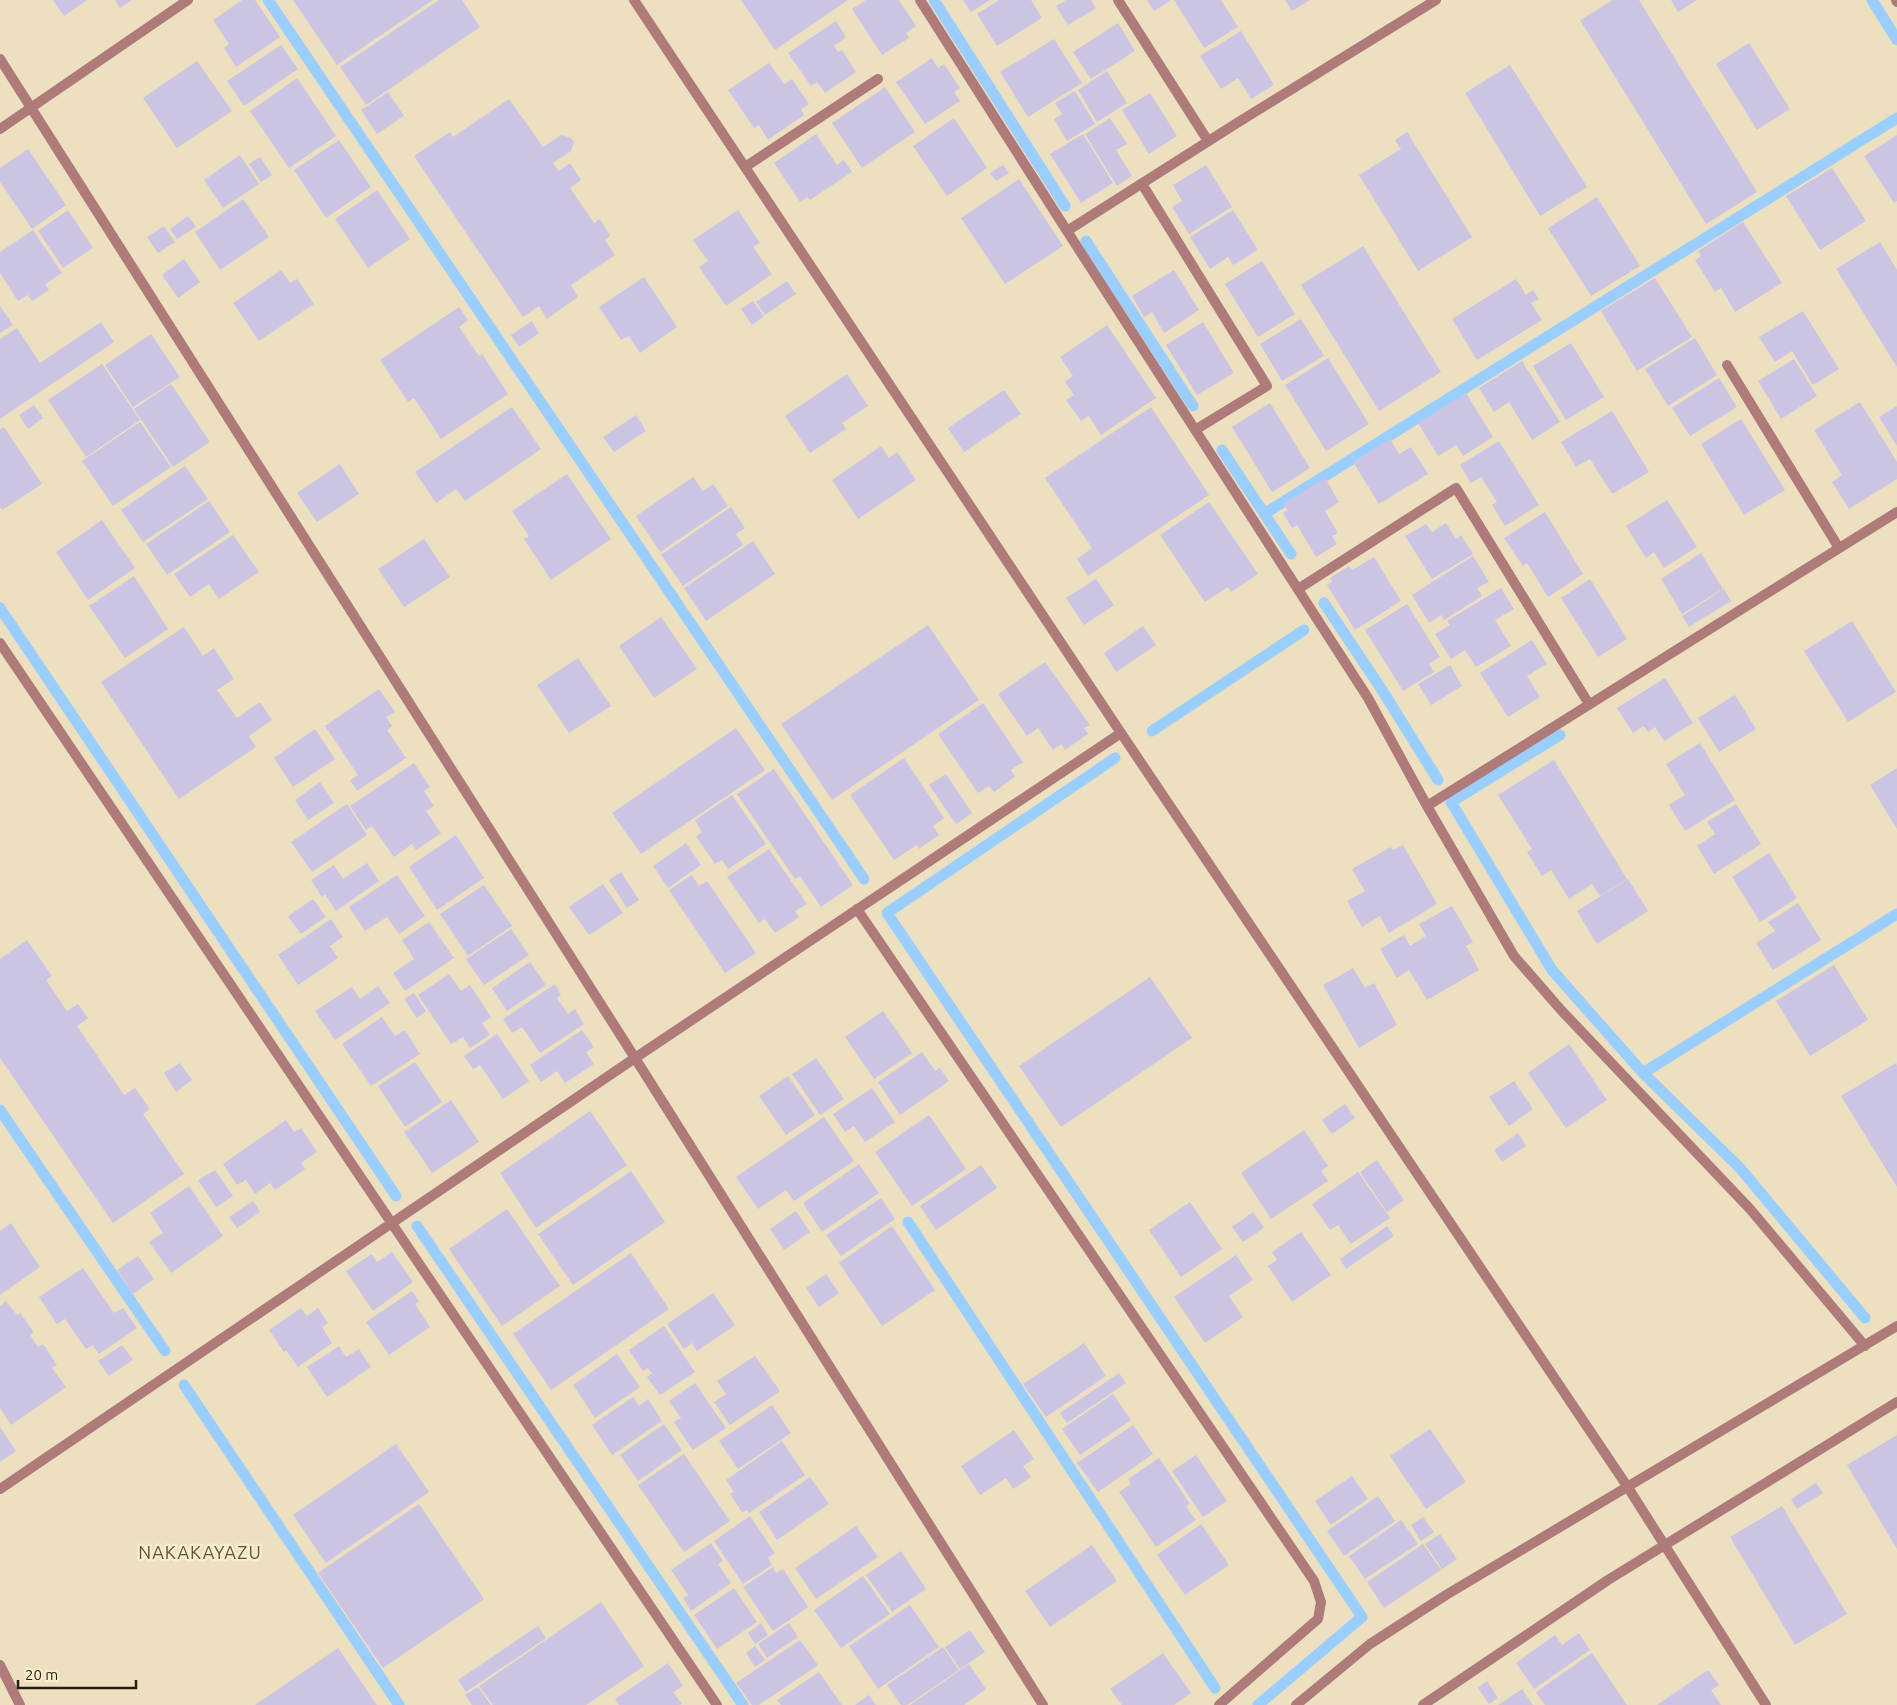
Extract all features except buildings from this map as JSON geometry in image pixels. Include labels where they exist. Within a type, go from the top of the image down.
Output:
[{"type":"street","points":[[0,128],[188,0]]},
{"type":"street","points":[[634,0],[1120,733],[1627,1486],[1766,1705]]},
{"type":"street","points":[[920,0],[1368,698],[1427,806],[1514,956],[1561,1010],[1750,1209],[1865,1346]]},
{"type":"street","points":[[1118,0],[1208,142]]},
{"type":"street","points":[[1067,231],[1436,0]]},
{"type":"street","points":[[0,58],[1043,1705]]},
{"type":"street","points":[[745,167],[878,79]]},
{"type":"street","points":[[1142,184],[1267,386],[1195,430]]},
{"type":"street","points":[[1727,365],[1840,548]]},
{"type":"street","points":[[1298,589],[1456,488],[1589,704]]},
{"type":"street","points":[[1427,806],[1897,512]]},
{"type":"street","points":[[0,643],[717,1705]]},
{"type":"street","points":[[0,1489],[635,1058],[1120,733]]},
{"type":"street","points":[[857,909],[1314,1582],[1321,1602],[1318,1618],[1219,1705]]},
{"type":"street","points":[[1296,1705],[1377,1639],[1446,1595],[1897,1326]]},
{"type":"street","points":[[1423,1705],[1608,1580],[1897,1402]]},
{"type":"street","points":[[0,1665],[20,1705]]},
{"type":"waterway","points":[[268,0],[864,879]]},
{"type":"waterway","points":[[934,0],[1065,206]]},
{"type":"waterway","points":[[1872,0],[1897,40]]},
{"type":"waterway","points":[[1264,514],[1897,118]]},
{"type":"waterway","points":[[1086,241],[1193,406]]},
{"type":"waterway","points":[[1222,450],[1291,554]]},
{"type":"waterway","points":[[1324,603],[1382,690],[1438,780]]},
{"type":"waterway","points":[[0,608],[396,1196]]},
{"type":"waterway","points":[[1152,731],[1304,630]]},
{"type":"waterway","points":[[1560,735],[1451,802],[1552,970],[1643,1073],[1740,1168],[1865,1318]]},
{"type":"waterway","points":[[1115,758],[887,913],[1362,1617],[1258,1705]]},
{"type":"waterway","points":[[1643,1073],[1897,914]]},
{"type":"waterway","points":[[0,1110],[165,1351]]},
{"type":"waterway","points":[[908,1222],[1215,1688]]},
{"type":"waterway","points":[[417,1226],[743,1705]]},
{"type":"waterway","points":[[184,1385],[399,1705]]},
{"type":"district","name":"NAKAKAYAZU","points":[[200,1552]]}]
